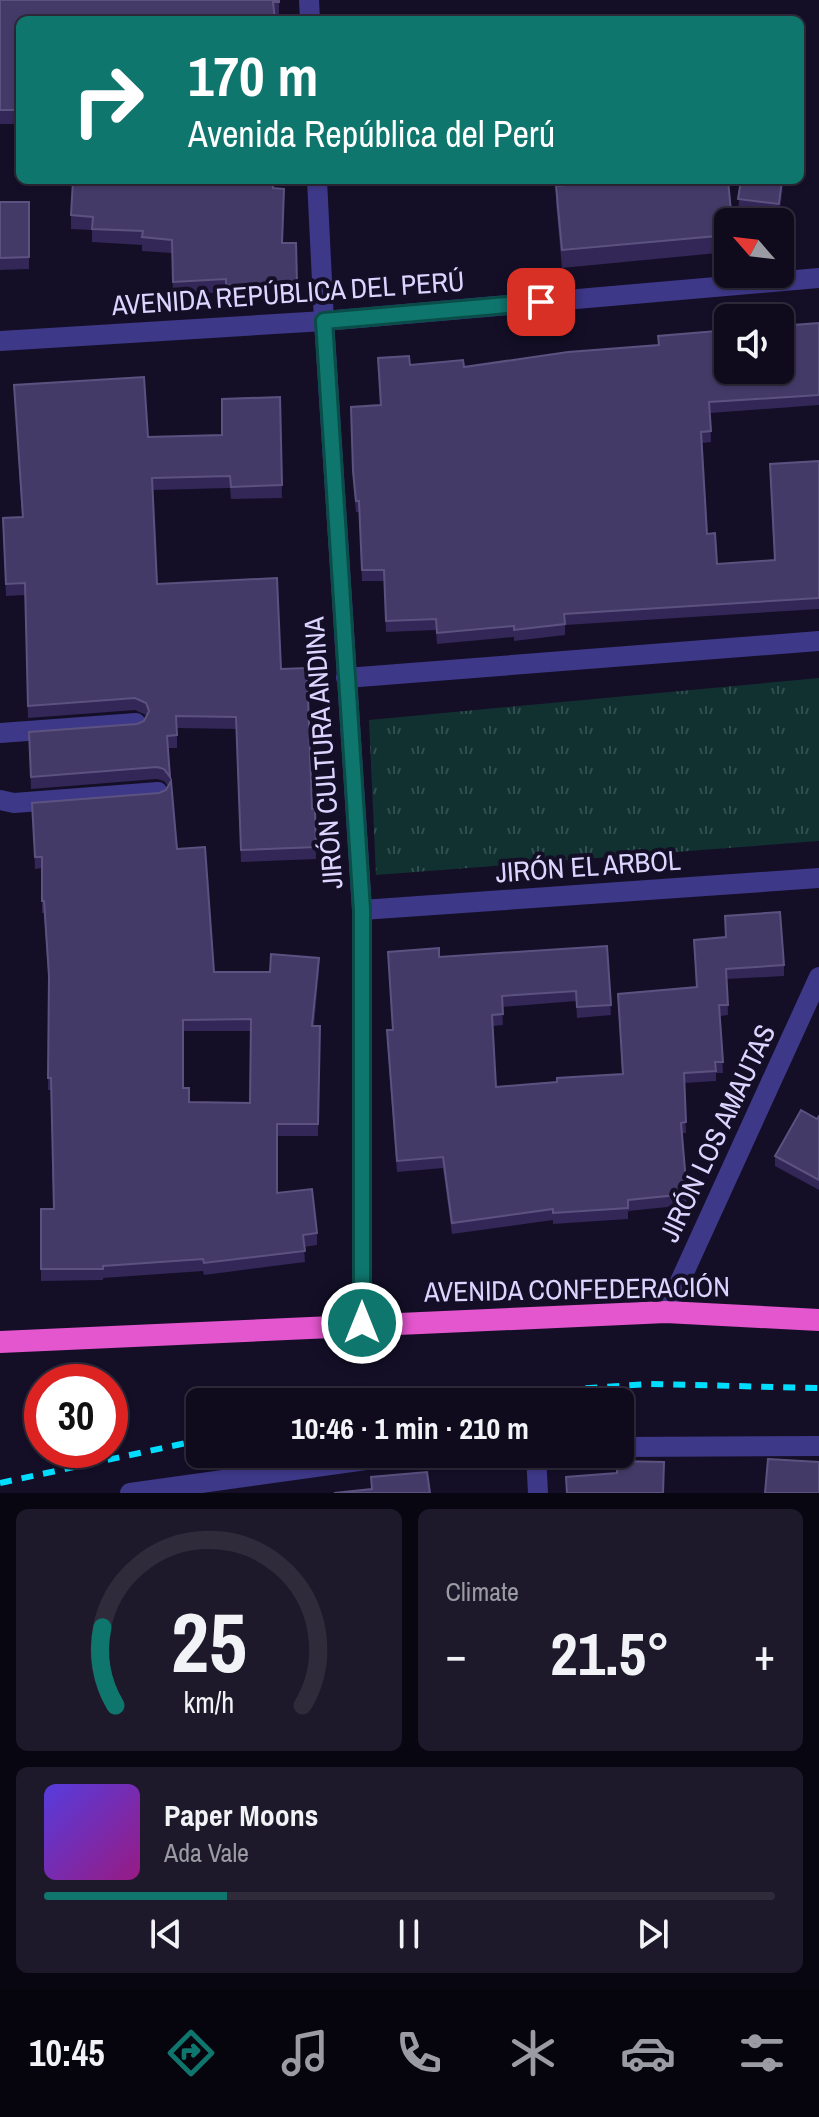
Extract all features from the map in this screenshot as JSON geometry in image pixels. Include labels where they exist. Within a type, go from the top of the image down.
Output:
[{"type":"highway","name":"AVENIDA CONFEDERACIÓN","points":[[0,1342],[362,1323],[666,1312],[819,1320]]},
{"type":"street","name":"JIRÓN CULTURA ANDINA","points":[[317,184],[362,910],[362,1323]]},
{"type":"street","name":"AVENIDA REPÚBLICA DEL PERÚ","points":[[0,341],[324,321],[819,278]]},
{"type":"street","points":[[346,678],[819,641]]},
{"type":"street","points":[[0,733],[136,723]]},
{"type":"street","points":[[0,800],[14,803],[158,792]]},
{"type":"street","name":"JIRÓN EL ARBOL","points":[[362,910],[819,878]]},
{"type":"street","name":"JIRÓN LOS AMAUTAS","points":[[666,1312],[819,977]]},
{"type":"street","points":[[634,1447],[819,1446]]},
{"type":"street","points":[[130,1493],[309,1468]]},
{"type":"street","points":[[537,1468],[538,1493]]},
{"type":"green space","points":[[819,678],[819,841],[376,875],[369,720]]},
{"type":"building","points":[[0,0],[279,0],[273,2],[275,16],[16,16],[16,110],[0,110]]},
{"type":"building","points":[[73,184],[273,184],[273,188],[284,189],[282,243],[296,243],[297,283],[226,285],[226,279],[173,282],[172,240],[142,237],[143,231],[92,229],[93,217],[71,215]]},
{"type":"building","points":[[728,184],[731,208],[714,208],[714,236],[562,250],[556,186]]},
{"type":"building","points":[[740,184],[782,184],[779,204],[738,199]]},
{"type":"building","points":[[0,202],[29,202],[29,257],[0,258]]},
{"type":"building","points":[[819,323],[819,395],[709,402],[711,431],[701,432],[707,534],[715,533],[717,564],[775,560],[770,464],[819,461],[819,598],[564,614],[565,624],[514,630],[514,626],[437,633],[436,619],[386,621],[384,570],[362,570],[351,407],[381,405],[378,358],[409,356],[410,365],[463,360],[464,367],[568,352],[659,345],[658,336],[714,331],[714,384],[794,384],[794,325]]},
{"type":"building","points":[[144,377],[148,437],[222,435],[222,399],[280,397],[282,485],[231,487],[230,476],[152,478],[157,584],[277,578],[281,669],[307,668],[316,847],[241,850],[236,717],[176,716],[177,735],[167,736],[170,777],[164,769],[157,767],[31,777],[29,732],[137,724],[144,721],[149,711],[146,703],[135,698],[28,706],[25,583],[6,584],[3,518],[23,517],[14,385]]},
{"type":"building","points":[[171,781],[177,849],[205,847],[214,972],[270,972],[271,954],[319,958],[312,1026],[320,1026],[318,1124],[277,1124],[277,1193],[312,1189],[317,1233],[303,1235],[305,1251],[204,1263],[203,1259],[103,1266],[103,1269],[41,1269],[41,1209],[54,1209],[51,1078],[48,1078],[49,976],[42,901],[42,857],[35,857],[32,803],[166,790]],"holes":[[[251,1019],[250,1103],[189,1102],[189,1088],[183,1088],[183,1020]]]},
{"type":"building","points":[[780,912],[784,965],[726,969],[728,1005],[719,1005],[723,1062],[715,1062],[716,1071],[684,1073],[686,1122],[681,1123],[687,1194],[628,1200],[628,1208],[553,1213],[553,1209],[452,1223],[443,1157],[397,1161],[387,1030],[393,1030],[388,952],[439,948],[439,957],[607,946],[611,1005],[577,1007],[576,991],[502,996],[503,1014],[492,1015],[496,1087],[557,1082],[557,1078],[623,1074],[618,994],[697,987],[694,940],[726,937],[725,916]]},
{"type":"building","points":[[801,1110],[817,1119],[819,1116],[819,1180],[775,1156]]},
{"type":"building","points":[[768,1459],[819,1462],[819,1493],[765,1493]]},
{"type":"building","points":[[634,1461],[664,1462],[663,1493],[567,1493],[566,1477],[617,1473],[617,1468],[634,1468]]},
{"type":"building","points":[[427,1472],[430,1493],[334,1493],[372,1489],[371,1477]]},
{"type":"railway","points":[[589,1388],[650,1384],[819,1388]]},
{"type":"railway","points":[[0,1483],[186,1443]]},
{"type":"route","points":[[362,1323],[362,910],[324,321],[541,302]]}]
